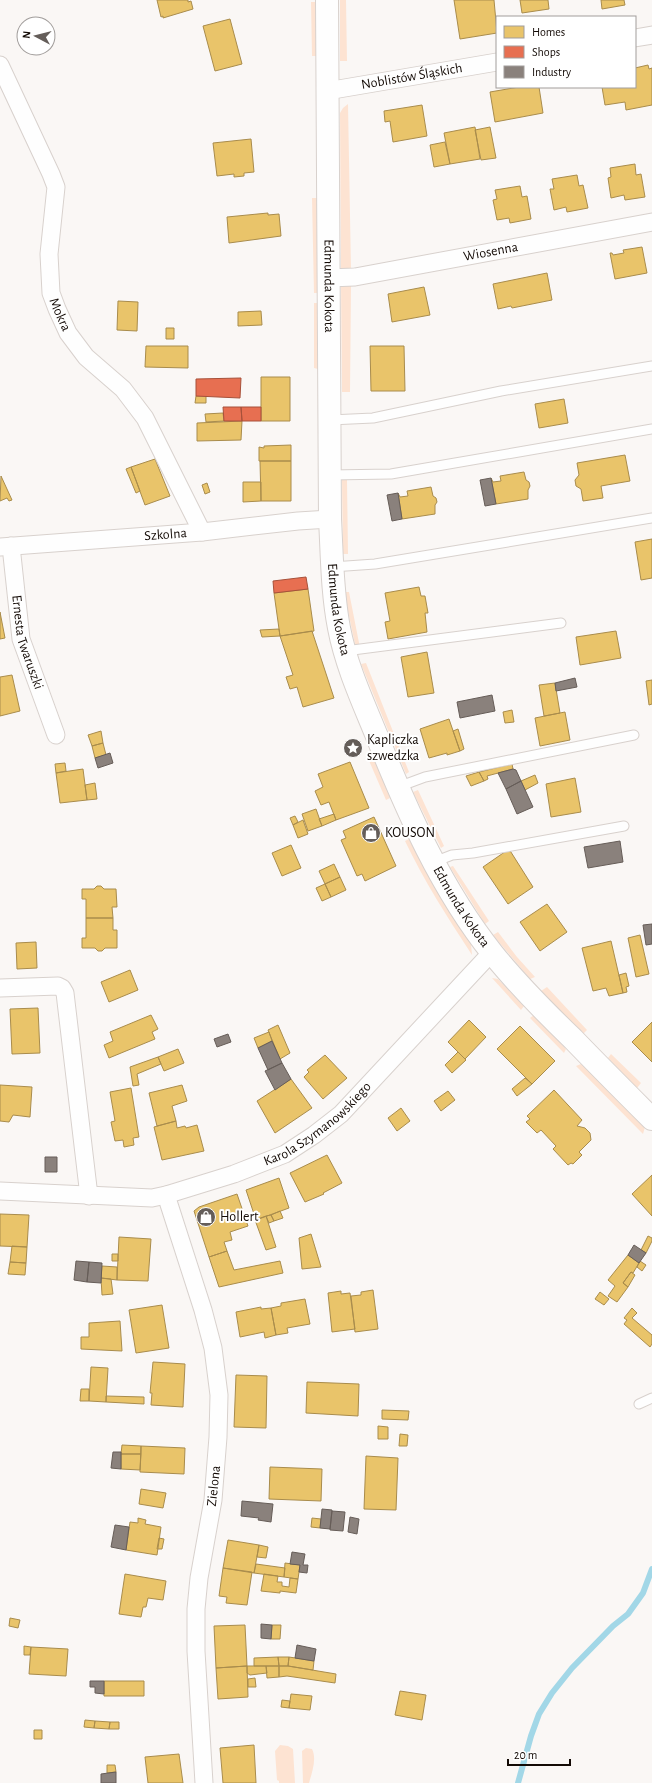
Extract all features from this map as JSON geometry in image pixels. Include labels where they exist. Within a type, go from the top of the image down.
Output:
[{"type":"street","name":"Edmunda Kokota","points":[[327,0],[330,519],[336,610],[345,652],[358,690],[398,787],[421,837],[457,902],[492,952],[537,1004],[652,1119]]},
{"type":"street","points":[[636,38],[652,35]]},
{"type":"street","name":"Noblistów Śląskich","points":[[327,91],[496,62]]},
{"type":"street","name":"Mokra","points":[[0,65],[56,187],[49,254],[51,293],[57,308],[68,333],[86,357],[123,389],[145,418],[202,532]]},
{"type":"street","name":"Wiosenna","points":[[328,278],[355,276],[652,222]]},
{"type":"street","name":"Szkolna","points":[[6,547],[202,532],[304,520],[330,519]]},
{"type":"street","name":"Ernesta Twaruszki","points":[[6,547],[21,640],[56,735]]},
{"type":"street","name":"Karola Szymanowskiego","points":[[0,1191],[135,1198],[166,1195],[234,1174],[285,1154],[314,1135],[341,1114],[492,952]]},
{"type":"street","points":[[0,988],[58,986],[62,988],[65,993],[89,1196]]},
{"type":"street","name":"Zielona","points":[[166,1195],[203,1310],[214,1355],[219,1395],[218,1438],[213,1500],[199,1578],[196,1609],[196,1651],[204,1783]]},
{"type":"lane","points":[[330,420],[373,418],[501,391],[652,366]]},
{"type":"lane","points":[[330,475],[391,474],[652,430]]},
{"type":"lane","points":[[332,567],[375,564],[652,518]]},
{"type":"lane","points":[[345,652],[561,623]]},
{"type":"lane","points":[[398,787],[425,777],[634,734]]},
{"type":"lane","points":[[434,862],[452,855],[473,853],[624,826]]},
{"type":"lane","points":[[639,1404],[652,1398]]},
{"type":"shaded area","points":[[340,0],[346,0],[347,61],[340,61]]},
{"type":"shaded area","points":[[311,2],[316,2],[316,56],[312,56]]},
{"type":"shaded area","points":[[348,104],[351,270],[341,271],[340,113]]},
{"type":"shaded area","points":[[312,198],[318,198],[317,293],[314,293]]},
{"type":"shaded area","points":[[341,286],[351,286],[350,392],[342,392]]},
{"type":"shaded area","points":[[314,303],[317,303],[318,369],[314,368]]},
{"type":"shaded area","points":[[342,480],[347,480],[348,554],[343,554]]},
{"type":"shaded area","points":[[345,592],[349,592],[360,648],[356,649],[348,611]]},
{"type":"shaded area","points":[[366,663],[409,772],[406,774],[361,664]]},
{"type":"shaded area","points":[[372,754],[390,798],[386,800],[367,756]]},
{"type":"shaded area","points":[[418,790],[444,846],[441,848],[413,792]]},
{"type":"shaded area","points":[[409,839],[439,895],[469,940],[472,955],[428,885],[405,841]]},
{"type":"shaded area","points":[[453,866],[489,921],[485,924],[450,867]]},
{"type":"shaded area","points":[[498,932],[517,957],[535,977],[530,979],[493,935]]},
{"type":"shaded area","points":[[492,978],[498,979],[524,1006],[521,1010]]},
{"type":"shaded area","points":[[547,987],[587,1030],[583,1034],[541,991]]},
{"type":"shaded area","points":[[534,1015],[566,1049],[564,1053],[530,1018]]},
{"type":"shaded area","points":[[611,1054],[641,1083],[637,1088],[608,1058]]},
{"type":"shaded area","points":[[581,1064],[645,1127],[643,1134],[576,1066]]},
{"type":"shaded area","points":[[280,1745],[288,1746],[293,1749],[295,1783],[279,1783],[277,1780],[275,1751]]},
{"type":"shaded area","points":[[306,1748],[312,1749],[314,1761],[309,1783],[303,1783],[302,1751]]},
{"type":"building: Homes","points":[[157,0],[188,0],[188,2],[191,1],[193,9],[163,18],[163,16],[161,17]]},
{"type":"building: Homes","points":[[454,0],[494,0],[496,33],[460,39]]},
{"type":"building: Homes","points":[[520,0],[548,0],[549,9],[522,13]]},
{"type":"building: Homes","points":[[601,0],[624,0],[625,5],[602,9]]},
{"type":"building: Homes","points":[[230,19],[242,64],[215,71],[203,26]]},
{"type":"building: Homes","points":[[648,65],[649,69],[652,68],[652,105],[626,110],[625,102],[605,105],[602,88],[636,88],[636,68]]},
{"type":"building: Homes","points":[[513,88],[539,88],[543,113],[495,122],[490,92]]},
{"type":"building: Homes","points":[[422,105],[427,136],[393,142],[390,121],[385,122],[384,111]]},
{"type":"building: Homes","points":[[475,127],[480,159],[450,164],[444,133]]},
{"type":"building: Homes","points":[[490,127],[496,158],[481,160],[475,130]]},
{"type":"building: Homes","points":[[251,139],[254,172],[244,173],[244,176],[234,177],[234,174],[217,176],[213,143]]},
{"type":"building: Homes","points":[[445,142],[450,164],[434,167],[430,145]]},
{"type":"building: Homes","points":[[635,164],[636,175],[641,174],[645,197],[625,200],[624,195],[611,198],[608,178],[611,177],[610,168]]},
{"type":"building: Homes","points":[[577,175],[579,186],[583,185],[588,208],[567,212],[566,207],[554,210],[550,189],[554,189],[552,179]]},
{"type":"building: Homes","points":[[520,186],[522,197],[527,196],[531,219],[510,223],[509,218],[497,220],[493,200],[497,199],[495,190]]},
{"type":"building: Homes","points":[[268,213],[268,215],[279,214],[281,236],[229,243],[227,217]]},
{"type":"building: Homes","points":[[642,247],[647,273],[615,279],[610,253],[613,255],[624,253],[623,250]]},
{"type":"building: Homes","points":[[547,273],[552,300],[512,308],[511,306],[498,309],[493,284]]},
{"type":"building: Homes","points":[[424,287],[430,315],[392,322],[388,294]]},
{"type":"building: Homes","points":[[118,301],[138,302],[137,331],[117,330]]},
{"type":"building: Homes","points":[[261,311],[262,325],[238,326],[238,312]]},
{"type":"building: Homes","points":[[166,328],[174,328],[174,339],[166,339]]},
{"type":"building: Homes","points":[[146,346],[188,346],[188,368],[145,367]]},
{"type":"building: Homes","points":[[370,346],[404,346],[405,391],[371,391]]},
{"type":"building: Homes","points":[[261,377],[290,377],[290,421],[261,421]]},
{"type":"building: Homes","points":[[196,396],[206,396],[206,403],[195,403]]},
{"type":"building: Homes","points":[[564,399],[568,423],[539,428],[535,404]]},
{"type":"building: Homes","points":[[223,413],[224,421],[206,422],[205,414]]},
{"type":"building: Homes","points":[[242,421],[241,440],[197,441],[197,423]]},
{"type":"building: Homes","points":[[291,445],[291,461],[259,461],[259,447],[264,448],[264,446]]},
{"type":"building: Homes","points":[[625,455],[630,481],[601,486],[603,498],[583,501],[581,489],[576,486],[575,480],[579,475],[577,463]]},
{"type":"building: Homes","points":[[155,459],[170,496],[145,505],[131,467]]},
{"type":"building: Homes","points":[[260,461],[291,461],[291,501],[261,501]]},
{"type":"building: Homes","points":[[131,467],[140,491],[136,493],[126,469]]},
{"type":"building: Homes","points":[[524,472],[526,480],[529,482],[530,486],[528,490],[528,499],[496,504],[491,478],[493,482],[501,481],[500,476]]},
{"type":"building: Homes","points":[[1,476],[12,500],[9,501],[7,498],[0,501]]},
{"type":"building: Homes","points":[[243,482],[261,482],[261,501],[243,502]]},
{"type":"building: Homes","points":[[207,483],[210,492],[205,494],[202,485]]},
{"type":"building: Homes","points":[[431,487],[433,496],[436,498],[437,502],[435,505],[435,514],[402,519],[398,493],[400,497],[408,496],[407,491]]},
{"type":"building: Homes","points":[[652,539],[652,578],[641,580],[635,542]]},
{"type":"building: Homes","points":[[419,587],[421,596],[425,596],[428,613],[425,613],[427,632],[388,639],[385,622],[390,621],[385,593]]},
{"type":"building: Homes","points":[[308,589],[314,631],[280,636],[274,593]]},
{"type":"building: Homes","points":[[0,612],[5,638],[0,639]]},
{"type":"building: Homes","points":[[279,629],[280,636],[262,637],[260,630]]},
{"type":"building: Homes","points":[[312,631],[334,698],[303,707],[297,687],[290,689],[286,677],[293,675],[280,636]]},
{"type":"building: Homes","points":[[616,631],[621,658],[580,665],[576,637]]},
{"type":"building: Homes","points":[[427,652],[434,693],[408,697],[401,657]]},
{"type":"building: Homes","points":[[12,675],[20,711],[0,716],[0,677]]},
{"type":"building: Homes","points":[[652,680],[652,704],[649,705],[646,681]]},
{"type":"building: Homes","points":[[555,683],[560,713],[544,716],[539,685]]},
{"type":"building: Homes","points":[[512,710],[514,722],[505,723],[503,712]]},
{"type":"building: Homes","points":[[565,712],[570,740],[540,746],[535,718]]},
{"type":"building: Homes","points":[[449,719],[460,751],[429,758],[420,729]]},
{"type":"building: Homes","points":[[458,729],[464,749],[460,751],[453,731]]},
{"type":"building: Homes","points":[[101,731],[103,743],[92,746],[88,735]]},
{"type":"building: Homes","points":[[103,743],[106,755],[95,758],[92,746]]},
{"type":"building: Homes","points":[[350,762],[369,808],[336,820],[329,802],[321,805],[315,791],[323,787],[318,774]]},
{"type":"building: Homes","points":[[65,763],[66,771],[56,773],[55,764]]},
{"type":"building: Homes","points":[[512,764],[513,769],[487,776],[488,779],[484,781],[479,772]]},
{"type":"building: Homes","points":[[83,769],[87,800],[60,803],[56,773]]},
{"type":"building: Homes","points":[[479,772],[484,781],[471,786],[466,776]]},
{"type":"building: Homes","points":[[535,775],[538,783],[525,790],[521,781]]},
{"type":"building: Homes","points":[[575,778],[581,812],[551,817],[546,784]]},
{"type":"building: Homes","points":[[95,783],[97,799],[87,800],[85,785]]},
{"type":"building: Homes","points":[[316,809],[322,826],[308,831],[302,814]]},
{"type":"building: Homes","points":[[334,814],[336,820],[322,826],[319,819]]},
{"type":"building: Homes","points":[[295,816],[298,822],[293,825],[290,818]]},
{"type":"building: Homes","points":[[374,817],[396,866],[365,881],[362,874],[357,876],[341,840],[346,838],[343,831]]},
{"type":"building: Homes","points":[[303,820],[308,834],[298,838],[293,825]]},
{"type":"building: Homes","points":[[291,845],[301,868],[282,876],[272,853]]},
{"type":"building: Homes","points":[[509,849],[533,887],[508,904],[483,867]]},
{"type":"building: Homes","points":[[334,864],[340,877],[325,884],[319,871]]},
{"type":"building: Homes","points":[[340,877],[346,890],[331,897],[325,884]]},
{"type":"building: Homes","points":[[325,884],[331,897],[322,901],[316,888]]},
{"type":"building: Homes","points":[[97,886],[101,886],[104,889],[116,889],[117,907],[112,907],[113,918],[86,918],[86,899],[82,899],[82,889],[94,889]]},
{"type":"building: Homes","points":[[547,904],[567,932],[540,951],[520,922]]},
{"type":"building: Homes","points":[[86,918],[113,918],[113,930],[117,930],[117,948],[105,948],[102,951],[98,951],[95,948],[82,948],[82,938],[86,938]]},
{"type":"building: Homes","points":[[640,935],[649,974],[636,977],[628,938]]},
{"type":"building: Homes","points":[[611,941],[623,993],[609,996],[606,988],[593,991],[582,948]]},
{"type":"building: Homes","points":[[36,942],[37,968],[17,969],[16,943]]},
{"type":"building: Homes","points":[[130,970],[138,990],[109,1002],[101,982]]},
{"type":"building: Homes","points":[[626,973],[629,986],[626,987],[627,992],[623,993],[619,975]]},
{"type":"building: Homes","points":[[38,1008],[40,1053],[12,1054],[10,1009]]},
{"type":"building: Homes","points":[[151,1015],[158,1029],[152,1032],[155,1039],[109,1058],[104,1045],[113,1041],[110,1032]]},
{"type":"building: Homes","points":[[469,1020],[486,1037],[465,1059],[448,1042]]},
{"type":"building: Homes","points":[[652,1022],[652,1062],[632,1042]]},
{"type":"building: Homes","points":[[278,1025],[290,1053],[280,1059],[268,1030]]},
{"type":"building: Homes","points":[[520,1026],[555,1061],[532,1084],[497,1049]]},
{"type":"building: Homes","points":[[269,1032],[272,1041],[258,1048],[254,1038]]},
{"type":"building: Homes","points":[[178,1049],[184,1063],[164,1071],[158,1057]]},
{"type":"building: Homes","points":[[458,1052],[466,1060],[452,1073],[445,1065]]},
{"type":"building: Homes","points":[[325,1055],[347,1078],[323,1099],[304,1077],[309,1072],[307,1070]]},
{"type":"building: Homes","points":[[158,1057],[161,1064],[137,1074],[139,1085],[133,1086],[130,1067]]},
{"type":"building: Homes","points":[[525,1078],[532,1084],[517,1096],[512,1089]]},
{"type":"building: Homes","points":[[291,1079],[312,1108],[275,1133],[257,1101]]},
{"type":"building: Homes","points":[[0,1085],[32,1087],[30,1117],[13,1115],[9,1122],[0,1121]]},
{"type":"building: Homes","points":[[182,1085],[187,1101],[172,1106],[176,1121],[157,1126],[149,1093]]},
{"type":"building: Homes","points":[[131,1088],[139,1137],[133,1138],[134,1145],[124,1147],[123,1140],[115,1141],[111,1122],[115,1121],[110,1092]]},
{"type":"building: Homes","points":[[554,1090],[582,1120],[577,1126],[585,1128],[590,1133],[591,1140],[579,1152],[582,1155],[573,1164],[571,1163],[568,1165],[553,1149],[556,1146],[541,1130],[537,1133],[526,1122],[530,1119],[527,1116]]},
{"type":"building: Homes","points":[[448,1091],[455,1100],[441,1111],[434,1101]]},
{"type":"building: Homes","points":[[401,1108],[410,1121],[397,1131],[388,1118]]},
{"type":"building: Homes","points":[[176,1121],[177,1128],[185,1126],[186,1128],[197,1125],[204,1151],[162,1160],[154,1127]]},
{"type":"building: Homes","points":[[327,1155],[342,1183],[323,1193],[324,1194],[305,1202],[290,1173]]},
{"type":"building: Homes","points":[[652,1175],[652,1216],[632,1194]]},
{"type":"building: Homes","points":[[279,1178],[289,1208],[256,1220],[246,1190]]},
{"type":"building: Homes","points":[[237,1194],[248,1226],[230,1232],[232,1240],[224,1242],[227,1251],[209,1257],[194,1211],[199,1207]]},
{"type":"building: Homes","points":[[280,1211],[283,1218],[274,1221],[271,1215]]},
{"type":"building: Homes","points":[[0,1214],[29,1215],[27,1247],[0,1246]]},
{"type":"building: Homes","points":[[271,1215],[274,1221],[269,1223],[266,1216]]},
{"type":"building: Homes","points":[[266,1216],[276,1247],[266,1250],[255,1220]]},
{"type":"building: Homes","points":[[311,1234],[321,1267],[302,1269],[299,1238]]},
{"type":"building: Homes","points":[[648,1236],[652,1238],[652,1241],[646,1253],[641,1250]]},
{"type":"building: Homes","points":[[119,1237],[151,1239],[148,1281],[117,1280]]},
{"type":"building: Homes","points":[[12,1246],[27,1247],[26,1263],[10,1262]]},
{"type":"building: Homes","points":[[227,1251],[234,1270],[280,1261],[283,1273],[219,1287],[209,1257]]},
{"type":"building: Homes","points":[[112,1254],[118,1254],[118,1261],[112,1261]]},
{"type":"building: Homes","points":[[628,1255],[639,1263],[633,1273],[631,1272],[623,1283],[628,1287],[617,1302],[608,1296],[615,1286],[608,1280]]},
{"type":"building: Homes","points":[[640,1261],[646,1265],[642,1271],[637,1267]]},
{"type":"building: Homes","points":[[10,1262],[26,1263],[25,1275],[8,1274]]},
{"type":"building: Homes","points":[[102,1266],[117,1267],[117,1280],[101,1278]]},
{"type":"building: Homes","points":[[631,1272],[635,1275],[628,1287],[623,1283]]},
{"type":"building: Homes","points":[[101,1278],[111,1279],[113,1294],[102,1295]]},
{"type":"building: Homes","points":[[373,1290],[378,1329],[355,1332],[351,1296],[361,1295],[361,1292]]},
{"type":"building: Homes","points":[[341,1291],[341,1294],[350,1293],[355,1329],[332,1332],[328,1293]]},
{"type":"building: Homes","points":[[600,1292],[609,1299],[604,1305],[595,1299]]},
{"type":"building: Homes","points":[[305,1299],[310,1324],[287,1328],[288,1333],[276,1335],[271,1308],[281,1306],[281,1303]]},
{"type":"building: Homes","points":[[162,1305],[169,1348],[136,1353],[129,1310]]},
{"type":"building: Homes","points":[[261,1307],[261,1309],[271,1308],[276,1335],[265,1338],[264,1332],[240,1337],[236,1312]]},
{"type":"building: Homes","points":[[632,1308],[637,1313],[632,1318],[652,1335],[652,1344],[650,1347],[624,1324],[627,1320],[624,1318]]},
{"type":"building: Homes","points":[[120,1321],[122,1351],[81,1349],[81,1337],[89,1337],[89,1323]]},
{"type":"building: Homes","points":[[153,1362],[185,1364],[183,1407],[151,1405],[152,1393],[150,1393]]},
{"type":"building: Homes","points":[[91,1367],[108,1368],[106,1402],[89,1401]]},
{"type":"building: Homes","points":[[236,1375],[267,1376],[266,1428],[234,1427]]},
{"type":"building: Homes","points":[[307,1382],[359,1384],[358,1416],[306,1413]]},
{"type":"building: Homes","points":[[81,1389],[89,1389],[89,1401],[80,1401]]},
{"type":"building: Homes","points":[[106,1396],[144,1397],[144,1404],[106,1402]]},
{"type":"building: Homes","points":[[382,1410],[409,1411],[408,1420],[382,1419]]},
{"type":"building: Homes","points":[[378,1426],[388,1427],[388,1439],[378,1439]]},
{"type":"building: Homes","points":[[400,1434],[408,1435],[407,1446],[399,1446]]},
{"type":"building: Homes","points":[[122,1445],[141,1446],[141,1454],[121,1454]]},
{"type":"building: Homes","points":[[141,1446],[185,1448],[184,1474],[140,1472]]},
{"type":"building: Homes","points":[[121,1454],[141,1454],[140,1470],[121,1469]]},
{"type":"building: Homes","points":[[366,1456],[398,1458],[396,1510],[364,1509]]},
{"type":"building: Homes","points":[[270,1467],[322,1469],[321,1501],[269,1499]]},
{"type":"building: Homes","points":[[141,1489],[166,1493],[163,1508],[139,1504]]},
{"type":"building: Homes","points":[[138,1518],[146,1520],[145,1524],[161,1527],[157,1555],[126,1550],[130,1522],[138,1523]]},
{"type":"building: Homes","points":[[312,1518],[321,1519],[320,1528],[311,1527]]},
{"type":"building: Homes","points":[[159,1538],[164,1539],[162,1549],[157,1549]]},
{"type":"building: Homes","points":[[228,1540],[259,1545],[254,1573],[223,1568]]},
{"type":"building: Homes","points":[[259,1545],[268,1547],[266,1558],[257,1557]]},
{"type":"building: Homes","points":[[285,1563],[300,1565],[298,1579],[284,1577]]},
{"type":"building: Homes","points":[[256,1564],[285,1568],[284,1577],[254,1573]]},
{"type":"building: Homes","points":[[223,1568],[252,1572],[247,1605],[226,1603],[227,1597],[219,1596]]},
{"type":"building: Homes","points":[[125,1574],[166,1581],[163,1600],[148,1598],[146,1607],[143,1607],[141,1617],[119,1614]]},
{"type":"building: Homes","points":[[264,1574],[278,1576],[277,1582],[282,1582],[282,1586],[289,1587],[290,1578],[298,1579],[296,1593],[261,1591]]},
{"type":"building: Homes","points":[[10,1618],[20,1620],[18,1628],[9,1626]]},
{"type":"building: Homes","points":[[245,1625],[247,1666],[216,1668],[214,1626]]},
{"type":"building: Homes","points":[[272,1625],[281,1625],[280,1639],[271,1639]]},
{"type":"building: Homes","points":[[24,1646],[31,1647],[30,1655],[24,1655]]},
{"type":"building: Homes","points":[[31,1647],[68,1649],[66,1676],[29,1674]]},
{"type":"building: Homes","points":[[278,1657],[289,1657],[288,1666],[279,1666]]},
{"type":"building: Homes","points":[[278,1657],[279,1666],[254,1666],[254,1658]]},
{"type":"building: Homes","points":[[289,1657],[314,1661],[313,1670],[288,1666]]},
{"type":"building: Homes","points":[[247,1666],[248,1697],[218,1699],[216,1668]]},
{"type":"building: Homes","points":[[247,1666],[266,1666],[267,1673],[250,1675],[247,1673]]},
{"type":"building: Homes","points":[[266,1666],[279,1666],[279,1677],[267,1678]]},
{"type":"building: Homes","points":[[279,1666],[288,1666],[336,1674],[335,1683],[287,1676],[279,1677]]},
{"type":"building: Homes","points":[[255,1678],[256,1687],[248,1687],[248,1679]]},
{"type":"building: Homes","points":[[104,1681],[144,1681],[144,1696],[104,1696]]},
{"type":"building: Homes","points":[[400,1691],[426,1695],[422,1720],[395,1715]]},
{"type":"building: Homes","points":[[291,1694],[312,1696],[310,1710],[289,1708]]},
{"type":"building: Homes","points":[[282,1700],[290,1701],[289,1708],[281,1707]]},
{"type":"building: Homes","points":[[85,1720],[95,1721],[94,1728],[84,1727]]},
{"type":"building: Homes","points":[[95,1721],[110,1722],[109,1729],[94,1728]]},
{"type":"building: Homes","points":[[110,1722],[119,1722],[119,1729],[109,1729]]},
{"type":"building: Homes","points":[[34,1730],[42,1730],[42,1739],[34,1739]]},
{"type":"building: Homes","points":[[254,1745],[256,1783],[223,1783],[220,1748]]},
{"type":"building: Homes","points":[[179,1754],[183,1783],[148,1783],[145,1757]]},
{"type":"building: Homes","points":[[107,1765],[115,1765],[116,1772],[107,1773]]},
{"type":"building: Shops","points":[[241,378],[240,398],[196,396],[196,379]]},
{"type":"building: Shops","points":[[223,407],[241,407],[242,421],[224,421]]},
{"type":"building: Shops","points":[[241,407],[261,407],[261,421],[242,421]]},
{"type":"building: Shops","points":[[306,577],[308,589],[274,593],[273,581]]},
{"type":"building: Industry","points":[[491,478],[496,504],[485,506],[480,480]]},
{"type":"building: Industry","points":[[398,493],[402,519],[392,521],[387,495]]},
{"type":"building: Industry","points":[[575,678],[577,687],[556,691],[555,683]]},
{"type":"building: Industry","points":[[492,695],[495,711],[460,718],[457,702]]},
{"type":"building: Industry","points":[[110,753],[113,763],[98,768],[95,758]]},
{"type":"building: Industry","points":[[513,769],[516,770],[521,781],[506,789],[498,773]]},
{"type":"building: Industry","points":[[521,781],[533,807],[517,814],[506,789]]},
{"type":"building: Industry","points":[[620,841],[623,862],[588,868],[584,847]]},
{"type":"building: Industry","points":[[652,924],[652,944],[646,945],[643,925]]},
{"type":"building: Industry","points":[[228,1034],[231,1042],[217,1047],[214,1039]]},
{"type":"building: Industry","points":[[272,1041],[282,1063],[268,1070],[258,1048]]},
{"type":"building: Industry","points":[[282,1063],[291,1079],[275,1090],[265,1071]]},
{"type":"building: Industry","points":[[45,1157],[57,1157],[57,1172],[45,1172]]},
{"type":"building: Industry","points":[[634,1245],[646,1253],[639,1263],[628,1255]]},
{"type":"building: Industry","points":[[76,1261],[89,1262],[87,1282],[74,1280]]},
{"type":"building: Industry","points":[[89,1262],[102,1263],[101,1283],[87,1282]]},
{"type":"building: Industry","points":[[113,1452],[121,1452],[121,1469],[111,1468]]},
{"type":"building: Industry","points":[[242,1501],[273,1504],[271,1522],[258,1520],[259,1518],[241,1516]]},
{"type":"building: Industry","points":[[322,1509],[332,1510],[330,1529],[320,1528]]},
{"type":"building: Industry","points":[[332,1511],[345,1512],[343,1531],[330,1530]]},
{"type":"building: Industry","points":[[350,1517],[359,1519],[357,1534],[348,1532]]},
{"type":"building: Industry","points":[[115,1525],[129,1527],[126,1550],[111,1547]]},
{"type":"building: Industry","points":[[292,1552],[305,1554],[303,1565],[308,1565],[307,1573],[299,1572],[300,1565],[290,1564]]},
{"type":"building: Industry","points":[[261,1624],[272,1625],[271,1639],[261,1638]]},
{"type":"building: Industry","points":[[297,1645],[316,1649],[314,1661],[295,1658]]},
{"type":"building: Industry","points":[[90,1681],[104,1681],[104,1694],[95,1693],[95,1687],[90,1687]]},
{"type":"building: Industry","points":[[116,1772],[116,1783],[101,1783],[101,1774]]},
{"type":"waterway","points":[[518,1783],[531,1736],[539,1714],[552,1693],[572,1668],[613,1626],[628,1614],[643,1593],[652,1569]]},
{"type":"place","name":"Kapliczka szwedzka","points":[[353,748]]},
{"type":"place","name":"KOUSON","points":[[371,833]]},
{"type":"place","name":"Hollert","points":[[206,1217]]}]
